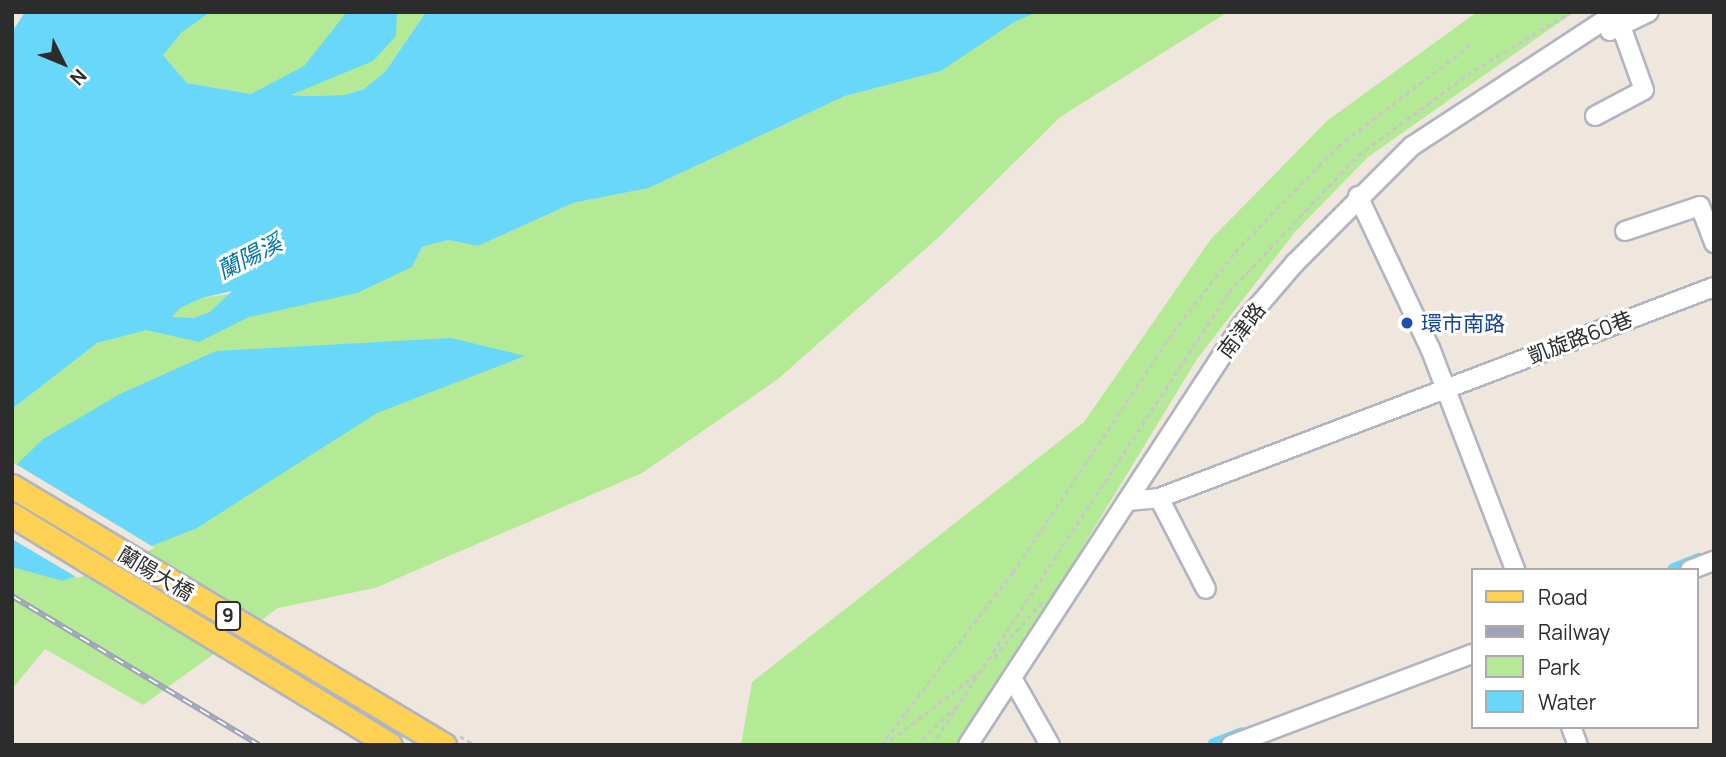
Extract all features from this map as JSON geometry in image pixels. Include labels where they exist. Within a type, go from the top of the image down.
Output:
[{"type":"main road","name":"蘭陽大橋","points":[[12,486],[444,745]]},
{"type":"main road","name":"蘭陽大橋","points":[[12,515],[390,745]]},
{"type":"street","name":"南津路","points":[[968,745],[1240,327],[1358,196],[1412,146],[1549,58],[1619,19],[1649,12]]},
{"type":"street","points":[[1595,116],[1644,90],[1619,19]]},
{"type":"street","points":[[1358,196],[1446,388],[1514,568]]},
{"type":"street","points":[[1625,231],[1700,206],[1714,243]]},
{"type":"street","name":"凱旋路60巷","points":[[1127,501],[1159,498],[1714,286]]},
{"type":"street","points":[[1159,498],[1206,589]]},
{"type":"street","points":[[1695,568],[1714,561]]},
{"type":"street","points":[[1231,745],[1470,655]]},
{"type":"street","points":[[1012,678],[1050,745]]},
{"type":"path","points":[[882,745],[1013,572],[1178,326],[1235,252],[1338,146],[1473,43]]},
{"type":"path","points":[[882,745],[985,667],[1039,604],[1072,583]]},
{"type":"path","points":[[916,745],[965,697],[932,745]]},
{"type":"green space","points":[[194,12],[426,12],[385,72],[364,89],[345,95],[306,96],[251,94],[187,83],[163,55]]},
{"type":"green space","points":[[1037,12],[1228,12],[1060,117],[940,236],[778,379],[642,473],[375,588],[278,608],[143,705],[45,649],[12,689],[12,409],[95,344],[202,298],[412,267],[422,247],[448,240],[478,246],[573,203],[649,188],[845,96],[941,71],[1014,21]]},
{"type":"green space","points":[[1477,12],[1574,12],[1368,157],[1295,232],[1197,359],[1076,558],[1120,493],[1126,499],[1046,618],[1039,614],[955,745],[741,745],[752,682],[1084,422],[1211,239],[1328,120]]},
{"type":"water","name":"蘭陽溪","points":[[25,12],[210,12],[182,32],[163,55],[187,83],[251,94],[304,66],[347,12],[397,12],[396,36],[373,61],[291,95],[306,96],[345,95],[364,89],[385,72],[426,12],[1037,12],[1014,22],[941,71],[845,96],[649,188],[573,203],[478,246],[448,240],[422,247],[412,267],[357,293],[249,317],[199,342],[146,330],[97,343],[12,409],[12,32]],"holes":[[[232,291],[210,312],[194,318],[172,317],[180,308],[202,298]]]},
{"type":"water","points":[[451,338],[525,356],[377,413],[197,528],[63,581],[12,567],[12,469],[43,439],[120,394],[216,351]]},
{"type":"pier","points":[[14,463],[155,548],[78,578],[12,539]]},
{"type":"waterway","points":[[1679,568],[1699,560]]},
{"type":"waterway","points":[[1214,745],[1242,734]]},
{"type":"railway","points":[[12,596],[259,745]]},
{"type":"place","name":"環市南路","points":[[1407,323]]}]
